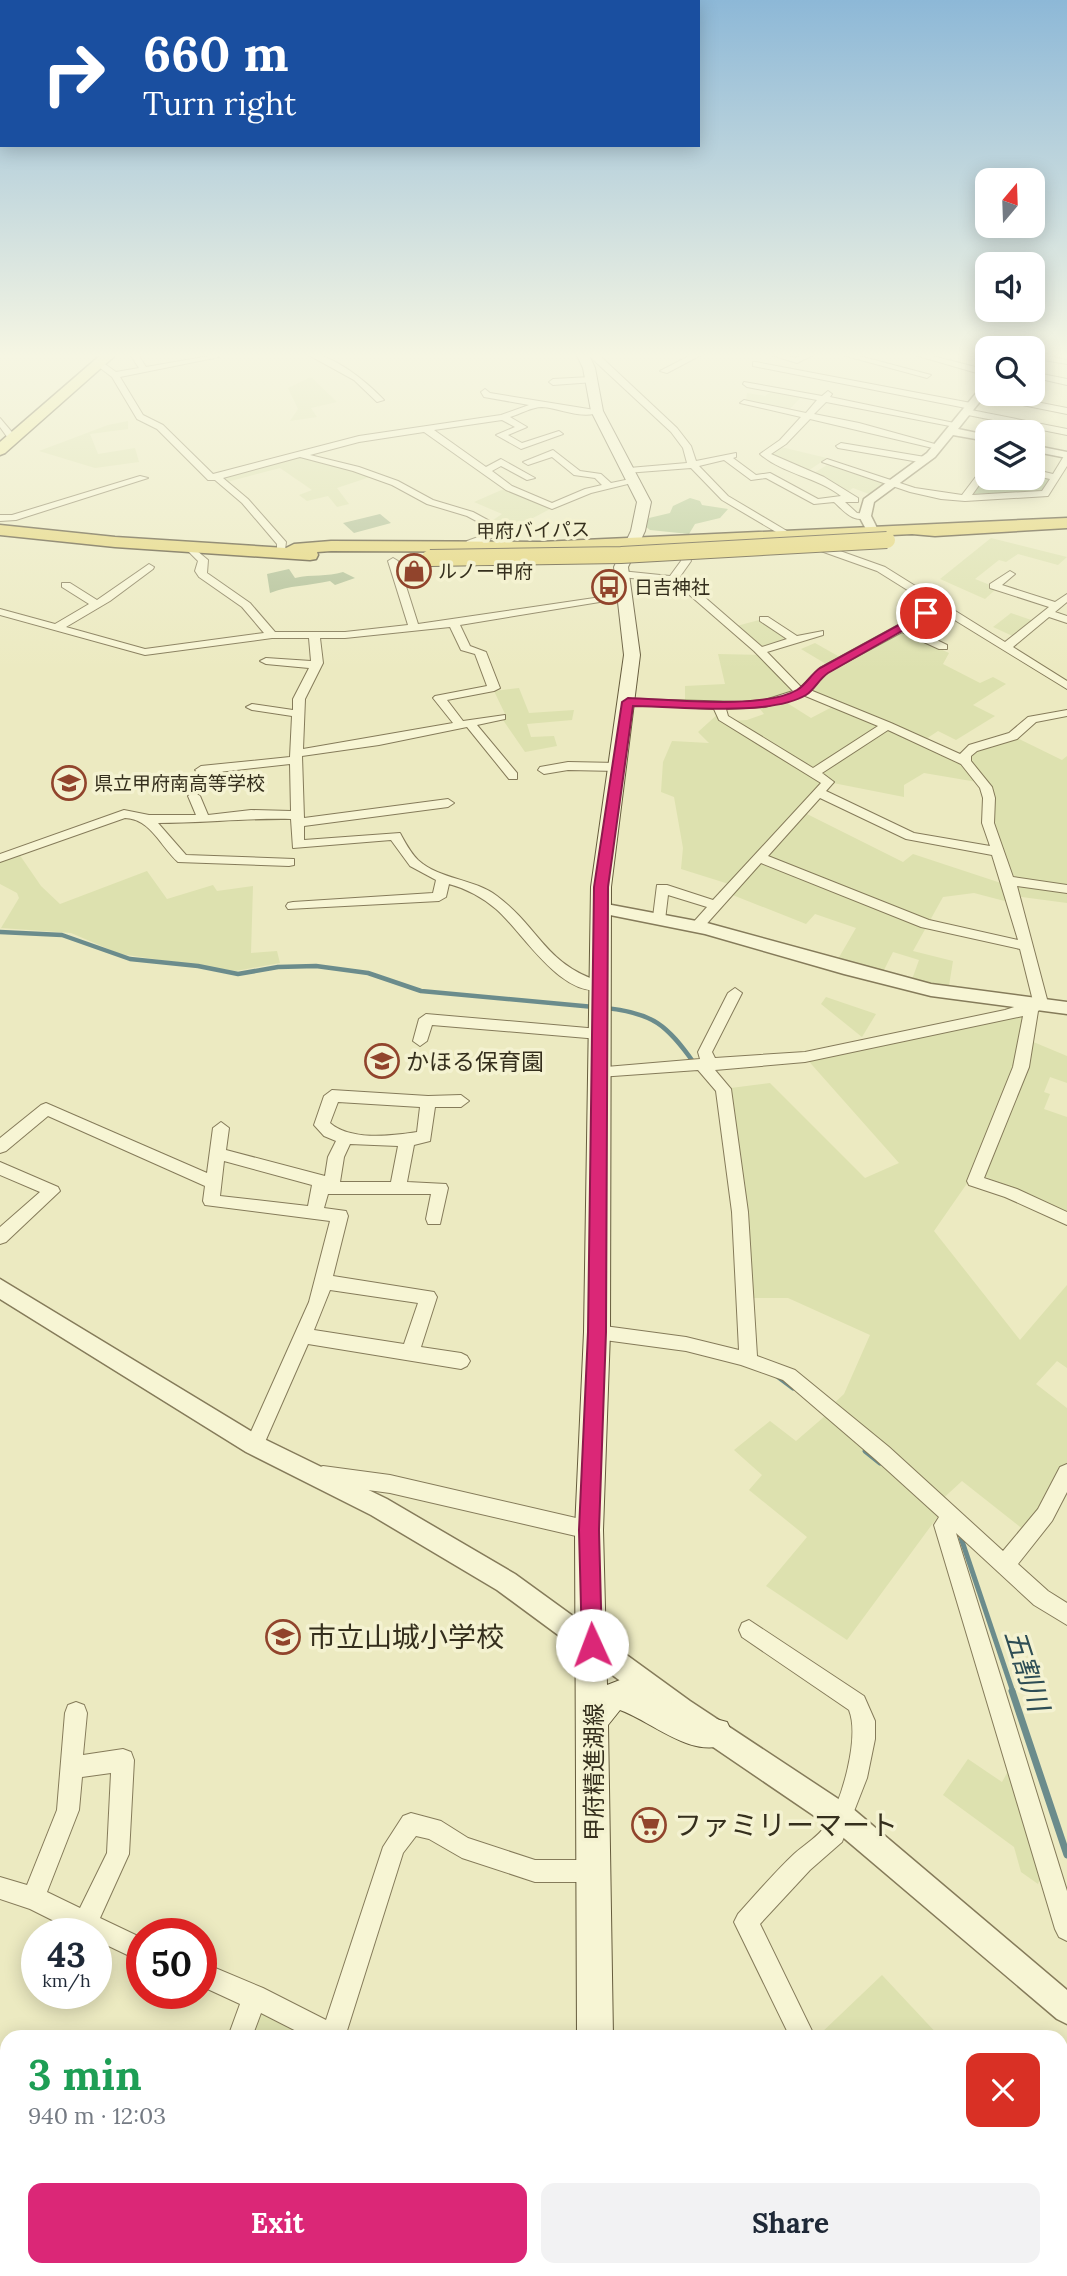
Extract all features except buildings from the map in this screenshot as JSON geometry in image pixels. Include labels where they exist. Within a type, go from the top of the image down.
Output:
[{"type":"highway","points":[[293,551],[331,546],[468,548],[625,568],[684,556],[913,542],[951,533],[1067,523]]},
{"type":"highway","name":"甲府バイパス","points":[[0,524],[293,551]]},
{"type":"highway","points":[[293,551],[332,559],[625,568],[788,536],[877,530],[951,533],[1067,529]]},
{"type":"highway","name":"甲府バイパス","points":[[0,530],[190,548],[430,555],[621,555],[877,530]]},
{"type":"main road","name":"甲府精進湖線","points":[[595,2030],[589,1530],[597,1332],[601,908],[603,868],[628,702],[632,655],[625,568],[644,502],[623,459]]},
{"type":"main road","points":[[593,1722],[606,1701],[620,1695],[639,1702],[682,1726],[716,1733]]},
{"type":"street","points":[[192,459],[211,478],[278,459]]},
{"type":"street","points":[[318,459],[395,483],[430,502],[470,514],[503,531],[471,543],[468,548]]},
{"type":"street","points":[[467,459],[509,488],[552,506],[632,476],[716,459]]},
{"type":"street","points":[[528,462],[536,459]]},
{"type":"street","points":[[560,459],[577,473],[598,476],[608,486]]},
{"type":"street","points":[[691,459],[693,465],[728,500],[750,516],[788,536]]},
{"type":"street","points":[[733,459],[754,478],[767,475],[817,502],[836,499],[868,501],[925,460]]},
{"type":"street","points":[[773,459],[839,488],[851,500]]},
{"type":"street","points":[[808,474],[830,459]]},
{"type":"street","points":[[920,459],[925,460]]},
{"type":"street","points":[[827,463],[941,496],[965,498],[1045,494],[1065,459]]},
{"type":"street","points":[[484,472],[501,462],[530,478]]},
{"type":"street","points":[[1045,475],[1056,477]]},
{"type":"street","points":[[216,476],[256,512],[282,544],[293,551]]},
{"type":"street","points":[[0,518],[13,517],[143,478]]},
{"type":"street","points":[[965,498],[975,484]]},
{"type":"street","points":[[836,499],[855,516],[877,530]]},
{"type":"street","points":[[868,501],[877,530]]},
{"type":"street","points":[[190,548],[203,560],[200,571],[203,575],[246,606],[272,635]]},
{"type":"street","points":[[822,548],[881,569],[1067,686]]},
{"type":"street","points":[[673,579],[686,561],[684,556]]},
{"type":"street","points":[[394,561],[414,628]]},
{"type":"street","points":[[56,628],[149,567]]},
{"type":"street","points":[[0,612],[145,652],[272,635],[345,635],[508,616],[625,568],[673,579],[695,592],[797,689],[887,725],[965,761],[986,787],[989,798],[988,823],[1009,881],[1027,946],[1036,1006],[1021,1067],[975,1181],[1011,1193],[1067,1219]]},
{"type":"street","points":[[1010,574],[994,586],[1053,610],[1067,620]]},
{"type":"street","points":[[66,585],[96,604]]},
{"type":"street","points":[[1005,648],[1067,597]]},
{"type":"street","points":[[628,702],[718,704],[784,700],[804,691],[814,677],[939,607]]},
{"type":"street","points":[[765,619],[796,640]]},
{"type":"street","points":[[454,623],[465,648],[480,652],[494,688],[439,698],[513,776]]},
{"type":"street","points":[[903,628],[943,647]]},
{"type":"street","points":[[759,651],[819,633]]},
{"type":"street","points":[[314,635],[316,665],[299,699],[298,845],[395,836]]},
{"type":"street","points":[[266,661],[316,665]]},
{"type":"street","points":[[697,926],[828,782],[723,718],[718,704]]},
{"type":"street","points":[[252,707],[299,714]]},
{"type":"street","points":[[965,761],[967,751],[1013,736],[1031,719],[1067,713]]},
{"type":"street","points":[[201,770],[297,756],[500,717]]},
{"type":"street","points":[[813,772],[887,725]]},
{"type":"street","points":[[544,770],[568,766],[618,767]]},
{"type":"street","points":[[818,792],[911,836],[999,852]]},
{"type":"street","points":[[194,796],[203,818]]},
{"type":"street","points":[[0,858],[124,814],[136,813],[150,819],[251,814],[298,819],[448,803]]},
{"type":"street","points":[[391,810],[395,836],[402,851],[417,867],[443,880],[465,884],[493,899],[532,943],[564,971],[590,985],[600,986]]},
{"type":"street","points":[[150,819],[172,851],[183,859],[289,862]]},
{"type":"street","points":[[758,857],[926,924],[1027,946]]},
{"type":"street","points":[[293,906],[439,897],[443,880]]},
{"type":"street","points":[[1009,881],[1067,889]]},
{"type":"street","points":[[660,917],[662,888],[715,905]]},
{"type":"street","points":[[601,908],[697,926],[910,985],[979,999],[1067,1008]]},
{"type":"street","points":[[735,993],[705,1052],[707,1066],[723,1089],[740,1212],[748,1360]]},
{"type":"street","points":[[599,1072],[805,1057],[1036,1006]]},
{"type":"street","points":[[420,1041],[426,1019],[599,1034]]},
{"type":"street","points":[[428,1102],[424,1137],[407,1141],[345,1139],[325,1130],[322,1125],[332,1096],[428,1102],[461,1101]]},
{"type":"street","points":[[0,1147],[46,1109],[215,1184]]},
{"type":"street","points":[[221,1128],[211,1201],[340,1216],[323,1282],[305,1336],[254,1445]]},
{"type":"street","points":[[315,1213],[345,1139]]},
{"type":"street","points":[[398,1187],[407,1141]]},
{"type":"street","points":[[219,1154],[320,1181],[326,1188]]},
{"type":"street","points":[[0,1168],[51,1191],[0,1237]]},
{"type":"street","points":[[326,1188],[440,1188],[435,1219]]},
{"type":"street","points":[[323,1282],[428,1297],[410,1353]]},
{"type":"street","points":[[0,1288],[254,1445],[379,1507],[506,1582],[716,1733],[842,1818],[1067,2009]]},
{"type":"street","points":[[597,1332],[686,1344],[748,1360],[789,1375],[882,1453],[1041,1598],[1067,1615]]},
{"type":"street","points":[[305,1336],[461,1361]]},
{"type":"street","points":[[311,1473],[390,1484],[589,1530]]},
{"type":"street","points":[[1003,1565],[1045,1515],[1067,1473]]},
{"type":"street","points":[[379,1507],[390,1484]]},
{"type":"street","points":[[952,1518],[944,1525],[1067,1929]]},
{"type":"street","points":[[749,1630],[857,1703],[864,1721],[864,1739],[856,1778],[834,1834],[802,1862],[746,1922],[800,2030]]},
{"type":"street","points":[[33,1898],[68,1810],[76,1713]]},
{"type":"street","points":[[73,1767],[123,1760],[118,1854],[88,1918]]},
{"type":"street","points":[[334,2030],[350,1991],[394,1847],[411,1825],[433,1829],[462,1847],[535,1871],[594,1871]]},
{"type":"street","points":[[0,1888],[33,1898],[73,1918]]},
{"type":"street","points":[[217,1981],[255,1996],[320,2030]]},
{"type":"street","points":[[243,2030],[255,1996]]},
{"type":"green space","points":[[66,459],[138,459],[139,462],[95,468]]},
{"type":"green space","points":[[288,459],[311,459],[373,476],[337,488],[349,504],[337,507],[328,496],[307,501],[299,495],[312,490],[280,468],[227,482],[221,478]]},
{"type":"green space","points":[[779,459],[825,459],[808,471],[787,465]]},
{"type":"green space","points":[[827,465],[883,484],[869,494],[853,488],[844,494],[814,473]]},
{"type":"green space","points":[[1045,476],[1051,478],[1045,488]]},
{"type":"green space","points":[[506,488],[552,508],[510,530],[490,522],[502,514],[474,502]]},
{"type":"green space","points":[[975,489],[1044,490],[1043,492],[971,494]]},
{"type":"green space","points":[[690,498],[700,501],[702,505],[728,509],[720,518],[695,524],[689,534],[650,530],[645,526],[649,518],[670,513],[673,506]]},
{"type":"green space","points":[[380,514],[391,523],[354,533],[343,523]]},
{"type":"green space","points":[[991,538],[1067,557],[1058,565],[1018,554],[1006,562],[999,560],[975,579],[995,590],[985,599],[940,579]]},
{"type":"green space","points":[[289,569],[295,578],[343,572],[355,578],[335,585],[330,581],[284,588],[270,593],[267,574]]},
{"type":"green space","points":[[1011,613],[1037,622],[1017,638],[993,627]]},
{"type":"green space","points":[[759,620],[788,639],[758,649],[733,627]]},
{"type":"green space","points":[[899,630],[949,653],[943,664],[980,683],[993,677],[1006,684],[973,705],[995,716],[956,740],[938,731],[923,741],[965,761],[965,755],[1013,736],[1062,760],[1067,756],[1067,903],[1014,896],[1016,904],[974,893],[943,897],[913,951],[953,961],[948,992],[910,985],[919,960],[893,952],[880,978],[834,966],[856,928],[815,914],[806,924],[725,892],[732,885],[681,869],[683,848],[674,797],[661,792],[663,762],[672,741],[709,743],[698,732],[719,713],[729,721],[747,720],[764,714],[756,704],[685,704],[685,686],[725,684],[718,654],[764,655],[804,691],[831,667],[801,649],[815,643],[845,660]],"holes":[[[804,691],[836,705],[811,718],[784,701]],[[924,773],[983,783],[1010,886],[913,854],[903,862],[801,811],[828,782],[904,797],[904,785]]]},
{"type":"green space","points":[[519,688],[529,713],[574,710],[572,720],[527,724],[531,737],[554,736],[557,746],[525,752],[501,717],[506,716],[494,691]]},
{"type":"green space","points":[[19,854],[41,886],[60,904],[147,871],[167,899],[213,885],[217,891],[253,886],[251,953],[277,951],[280,963],[236,971],[120,954],[71,933],[1,928],[19,898],[17,893],[0,884],[0,860]]},
{"type":"green space","points":[[826,997],[876,1014],[862,1037],[821,1004]]},
{"type":"green space","points":[[1019,1014],[1025,1017],[1014,1066],[968,1182],[934,1231],[1020,1340],[1067,1285],[1067,1368],[1057,1361],[1036,1384],[1067,1408],[1067,1473],[1029,1534],[962,1481],[937,1504],[829,1408],[844,1394],[870,1335],[788,1298],[743,1298],[723,1089],[770,1083],[865,1178],[899,1163],[805,1057]]},
{"type":"green space","points":[[1031,1041],[1067,1056],[1067,1083],[1050,1077],[1044,1092],[1050,1094],[1044,1109],[1067,1117],[1067,1216],[984,1176]]},
{"type":"green space","points":[[825,1416],[939,1515],[847,1640],[766,1586],[807,1537],[749,1490],[762,1475],[734,1450],[770,1421],[796,1441]]},
{"type":"green space","points":[[968,1759],[1002,1782],[1015,1759],[1047,1864],[1038,1884],[1021,1872],[1014,1847],[943,1795]]},
{"type":"green space","points":[[882,1975],[933,2030],[824,2030]]},
{"type":"green space","points":[[255,1996],[316,2030],[233,2030]]},
{"type":"waterway","points":[[0,932],[62,935],[130,959],[198,966],[238,974],[278,967],[316,966],[368,973],[421,991],[594,1007]]},
{"type":"waterway","points":[[606,1008],[636,1013],[658,1023],[694,1063]]},
{"type":"waterway","points":[[777,1376],[793,1388]]},
{"type":"waterway","points":[[865,1451],[880,1463]]},
{"type":"waterway","name":"五割川","points":[[961,1538],[1013,1692]]},
{"type":"waterway","name":"五割川","points":[[1012,1691],[1067,1855]]},
{"type":"place","name":"ルノー甲府","points":[[414,571]]},
{"type":"place","name":"日吉神社","points":[[609,587]]},
{"type":"place","name":"県立甲府南高等学校","points":[[69,783]]},
{"type":"place","name":"かほる保育園","points":[[382,1061]]},
{"type":"place","name":"市立山城小学校","points":[[283,1637]]},
{"type":"place","name":"ファミリーマート","points":[[649,1825]]},
{"type":"route","points":[[592,1645],[589,1530],[597,1332],[601,887],[628,702],[683,705],[756,704],[784,700],[804,691],[814,677],[824,670],[909,625],[926,613]]}]
